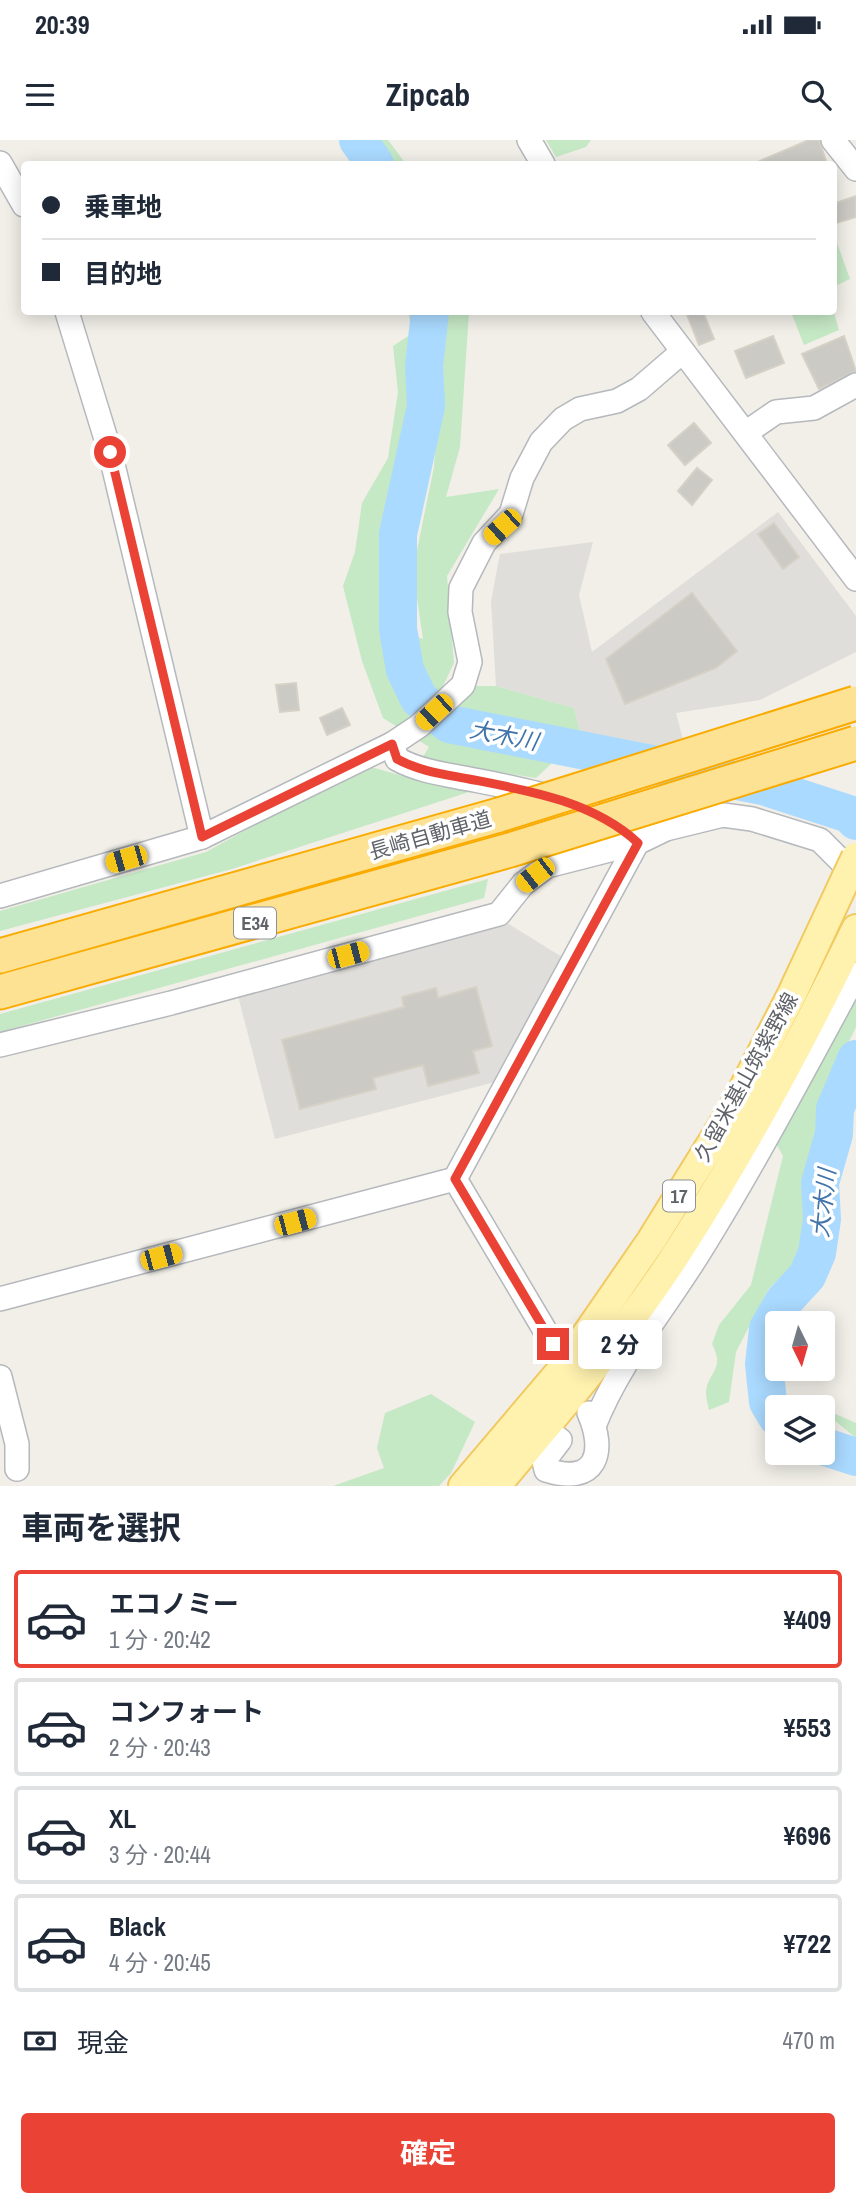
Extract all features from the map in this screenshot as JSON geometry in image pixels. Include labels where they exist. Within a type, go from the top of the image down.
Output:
[{"type":"highway","name":"長崎自動車道","points":[[0,956],[499,815],[856,703]]},
{"type":"highway","name":"長崎自動車道","points":[[0,992],[510,850],[856,743]]},
{"type":"main road","name":"久留米基山筑紫野線","points":[[463,1486],[564,1367],[657,1230],[733,1109],[853,870]]},
{"type":"main road","name":"久留米基山筑紫野線","points":[[496,1486],[590,1373],[678,1252],[762,1114],[856,929]]},
{"type":"street","points":[[529,140],[541,161]]},
{"type":"street","points":[[833,140],[856,169]]},
{"type":"street","points":[[0,163],[21,200]]},
{"type":"street","points":[[68,315],[110,452],[202,837]]},
{"type":"street","points":[[655,315],[747,432],[856,579]]},
{"type":"street","points":[[0,895],[202,837],[392,744],[419,726],[463,685],[470,662],[460,612],[461,588],[484,543],[511,514],[522,478],[541,442],[563,419],[580,409],[617,401],[639,389],[682,352]]},
{"type":"street","points":[[747,432],[776,412],[814,408],[856,385]]},
{"type":"street","points":[[392,744],[397,759],[415,769],[527,790],[592,812],[638,843]]},
{"type":"street","points":[[0,1045],[171,1003],[499,914],[523,884],[547,866],[638,843],[666,829],[723,814],[752,819],[820,840],[853,870]]},
{"type":"street","points":[[0,1299],[455,1179],[638,843]]},
{"type":"street","points":[[544,1428],[560,1440],[544,1461],[545,1470],[559,1478],[575,1481],[589,1475],[598,1461],[590,1416],[701,1249],[782,1112],[856,974]]},
{"type":"street","points":[[455,1179],[553,1344]]},
{"type":"street","points":[[0,1377],[17,1444],[17,1469]]},
{"type":"shaded area","points":[[778,512],[856,616],[856,652],[760,700],[676,713],[686,751],[581,736],[574,708],[496,686],[491,601],[500,554],[593,542],[579,595],[592,652]]},
{"type":"shaded area","points":[[504,921],[562,957],[499,1081],[275,1139],[238,996]]},
{"type":"green space","points":[[368,140],[388,140],[404,161],[383,161]]},
{"type":"green space","points":[[546,140],[591,140],[586,147],[556,157]]},
{"type":"green space","points":[[837,243],[850,279],[837,285]]},
{"type":"green space","points":[[409,315],[415,315],[418,413],[387,532],[390,628],[423,639],[413,570],[434,467],[445,315],[469,315],[460,447],[446,497],[499,489],[447,576],[454,663],[443,686],[496,686],[574,708],[581,736],[536,778],[481,769],[469,792],[232,869],[0,931],[0,911],[206,852],[364,765],[410,778],[429,747],[383,718],[362,661],[343,586],[355,552],[362,503],[388,458],[398,392],[393,346],[413,333]]},
{"type":"green space","points":[[792,315],[835,315],[839,330],[804,345]]},
{"type":"green space","points":[[488,879],[484,898],[0,1032],[0,1014]]},
{"type":"green space","points":[[856,987],[856,1027],[830,1081],[805,1176],[802,1255],[768,1290],[736,1352],[729,1402],[709,1410],[707,1386],[717,1365],[712,1344],[719,1325],[751,1285],[783,1156],[774,1140]]},
{"type":"green space","points":[[431,1394],[475,1422],[451,1473],[439,1486],[333,1486],[384,1468],[377,1448],[385,1413]]},
{"type":"green space","points":[[835,1414],[856,1423],[856,1438],[835,1421]]},
{"type":"building","points":[[809,140],[819,140],[826,161],[760,161]]},
{"type":"building","points":[[856,196],[856,217],[837,223],[837,203]]},
{"type":"building","points":[[687,315],[704,315],[714,339],[699,345]]},
{"type":"building","points":[[773,336],[784,363],[746,378],[735,351]]},
{"type":"building","points":[[844,336],[856,371],[819,389],[802,354]]},
{"type":"building","points":[[694,423],[711,443],[685,465],[668,445]]},
{"type":"building","points":[[697,468],[712,480],[692,505],[678,491]]},
{"type":"building","points":[[774,523],[799,557],[783,569],[758,534]]},
{"type":"building","points":[[692,593],[737,651],[716,668],[625,704],[606,659]]},
{"type":"building","points":[[296,683],[299,710],[280,712],[276,685]]},
{"type":"building","points":[[342,708],[350,725],[327,735],[320,718]]},
{"type":"building","points":[[476,987],[492,1046],[473,1051],[479,1073],[428,1086],[423,1065],[373,1078],[376,1089],[300,1109],[282,1040],[404,1007],[402,997],[436,988],[438,998]]},
{"type":"waterway","name":"大木川","points":[[358,140],[373,161]]},
{"type":"waterway","name":"大木川","points":[[430,315],[424,366],[426,406],[398,534],[398,629],[405,670],[419,699],[449,724],[763,786],[849,814],[856,821]]},
{"type":"waterway","name":"大木川","points":[[767,1395],[764,1364],[768,1329],[784,1301],[807,1276],[817,1253],[822,1219],[820,1183],[834,1134],[835,1109],[856,1059]]},
{"type":"waterway","name":"大木川","points":[[835,1450],[856,1457]]},
{"type":"route","points":[[110,452],[202,837],[392,744],[397,759],[415,769],[527,790],[592,812],[638,843],[455,1179],[553,1344]]}]
